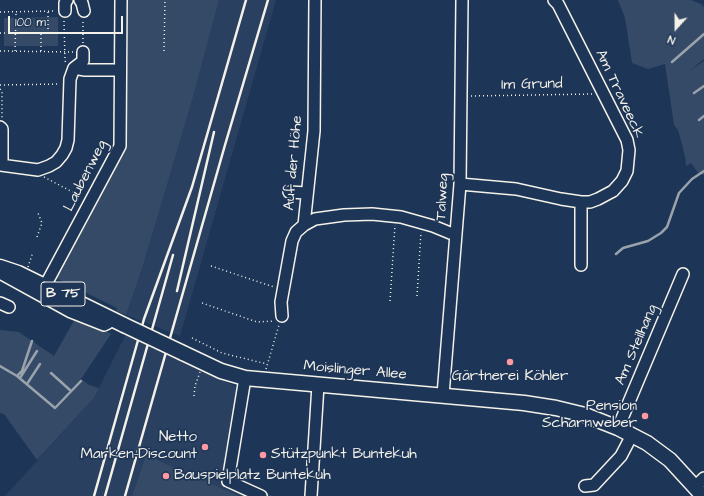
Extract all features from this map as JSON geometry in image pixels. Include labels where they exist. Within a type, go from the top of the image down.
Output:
[{"type":"main road","name":"Moislinger Allee","points":[[0,273],[18,273],[182,353],[221,371],[245,378],[524,403],[556,408],[585,415],[618,428],[647,443],[670,460],[701,487]]},
{"type":"street","points":[[64,11],[67,0]]},
{"type":"street","name":"Laubenweg","points":[[45,286],[120,146],[121,0]]},
{"type":"street","name":"Auf der Höhe","points":[[280,318],[281,302],[292,241],[296,232],[304,225],[314,131],[315,0]]},
{"type":"street","name":"Talweg","points":[[444,395],[460,184],[462,0]]},
{"type":"street","name":"Am Traveeck","points":[[460,184],[516,189],[561,199],[590,202],[613,191],[622,181],[627,171],[629,150],[627,140],[558,4],[554,0]]},
{"type":"street","points":[[1,128],[1,165],[38,170],[56,162],[66,148],[68,140],[70,79],[74,68],[83,60],[83,52]]},
{"type":"street","points":[[74,68],[85,70],[114,70]]},
{"type":"street","points":[[289,192],[307,193]]},
{"type":"street","points":[[581,202],[581,265]]},
{"type":"street","points":[[304,225],[315,219],[344,214],[372,214],[396,217],[456,234]]},
{"type":"street","points":[[0,273],[71,312],[104,325],[108,323],[111,318]]},
{"type":"street","name":"Am Steilhang","points":[[618,428],[683,274]]},
{"type":"street","points":[[245,378],[228,481],[261,496]]},
{"type":"street","points":[[311,496],[318,385]]},
{"type":"street","points":[[585,486],[594,485],[621,456],[632,436]]},
{"type":"path","points":[[164,51],[165,0]]},
{"type":"path","points":[[0,51],[83,52],[82,5]]},
{"type":"path","points":[[0,12],[64,11],[64,52]]},
{"type":"path","points":[[15,51],[16,12]]},
{"type":"path","points":[[48,12],[48,32]]},
{"type":"path","points":[[41,51],[42,32]]},
{"type":"path","points":[[0,33],[64,33]]},
{"type":"path","points":[[0,84],[70,84]]},
{"type":"path","points":[[0,89],[2,91],[1,128]]},
{"type":"path","name":"Im Grund","points":[[461,96],[604,94]]},
{"type":"path","points":[[38,170],[41,175],[91,201]]},
{"type":"path","points":[[37,237],[42,223],[38,213]]},
{"type":"path","points":[[390,301],[396,217]]},
{"type":"path","points":[[416,296],[421,223]]},
{"type":"path","points":[[28,267],[33,252]]},
{"type":"path","points":[[211,266],[284,290]]},
{"type":"path","points":[[202,303],[257,322],[280,318],[266,370]]},
{"type":"path","points":[[192,338],[222,352],[267,364]]},
{"type":"path","points":[[194,396],[195,386],[202,369]]},
{"type":"shaded area","points":[[126,0],[219,0],[194,94],[142,269],[126,315],[116,311],[117,308],[56,278],[124,149]]},
{"type":"shaded area","points":[[219,0],[276,0],[180,336],[126,315],[142,269],[194,94]]},
{"type":"shaded area","points":[[618,0],[691,0],[701,4],[704,7],[704,59],[689,71],[704,61],[704,175],[699,174],[691,163],[686,166],[678,130],[674,125],[665,64],[648,69],[632,63],[625,18]]},
{"type":"shaded area","points":[[58,17],[58,46],[4,46],[4,18]]},
{"type":"shaded area","points":[[76,317],[111,334],[81,379],[89,385],[99,388],[94,398],[37,460],[4,414],[0,413],[0,330],[19,332],[54,356]]},
{"type":"shaded area","points":[[126,334],[239,388],[249,390],[235,478],[273,496],[239,496],[146,455],[132,496],[5,496],[94,398]]},
{"type":"shaded area","name":"Bauspielplatz Buntekuh","points":[[146,455],[239,496],[132,496]]},
{"type":"waterway","points":[[672,62],[704,34]]},
{"type":"waterway","points":[[694,93],[704,86]]},
{"type":"waterway","points":[[699,120],[704,116]]},
{"type":"waterway","points":[[616,254],[623,248],[648,241],[661,233],[667,227],[679,193],[692,179],[704,171]]},
{"type":"waterway","points":[[17,376],[22,371],[32,341]]},
{"type":"waterway","points":[[20,378],[37,351]]},
{"type":"waterway","points":[[27,384],[40,364]]},
{"type":"waterway","points":[[0,366],[17,376],[55,408],[81,381]]},
{"type":"waterway","points":[[51,373],[71,391]]},
{"type":"railway","points":[[94,496],[144,319],[192,187],[246,0]]},
{"type":"railway","points":[[125,496],[268,0]]},
{"type":"railway","points":[[177,291],[214,132]]},
{"type":"railway","points":[[105,496],[173,255]]},
{"type":"place","name":"Gärtnerei Köhler","points":[[510,362]]},
{"type":"place","name":"Pension Scharnweber","points":[[645,416]]},
{"type":"place","name":"Netto Marken-Discount","points":[[205,447]]},
{"type":"place","name":"Stützpunkt Buntekuh","points":[[263,455]]},
{"type":"place","name":"Bauspielplatz Buntekuh","points":[[166,476]]}]
